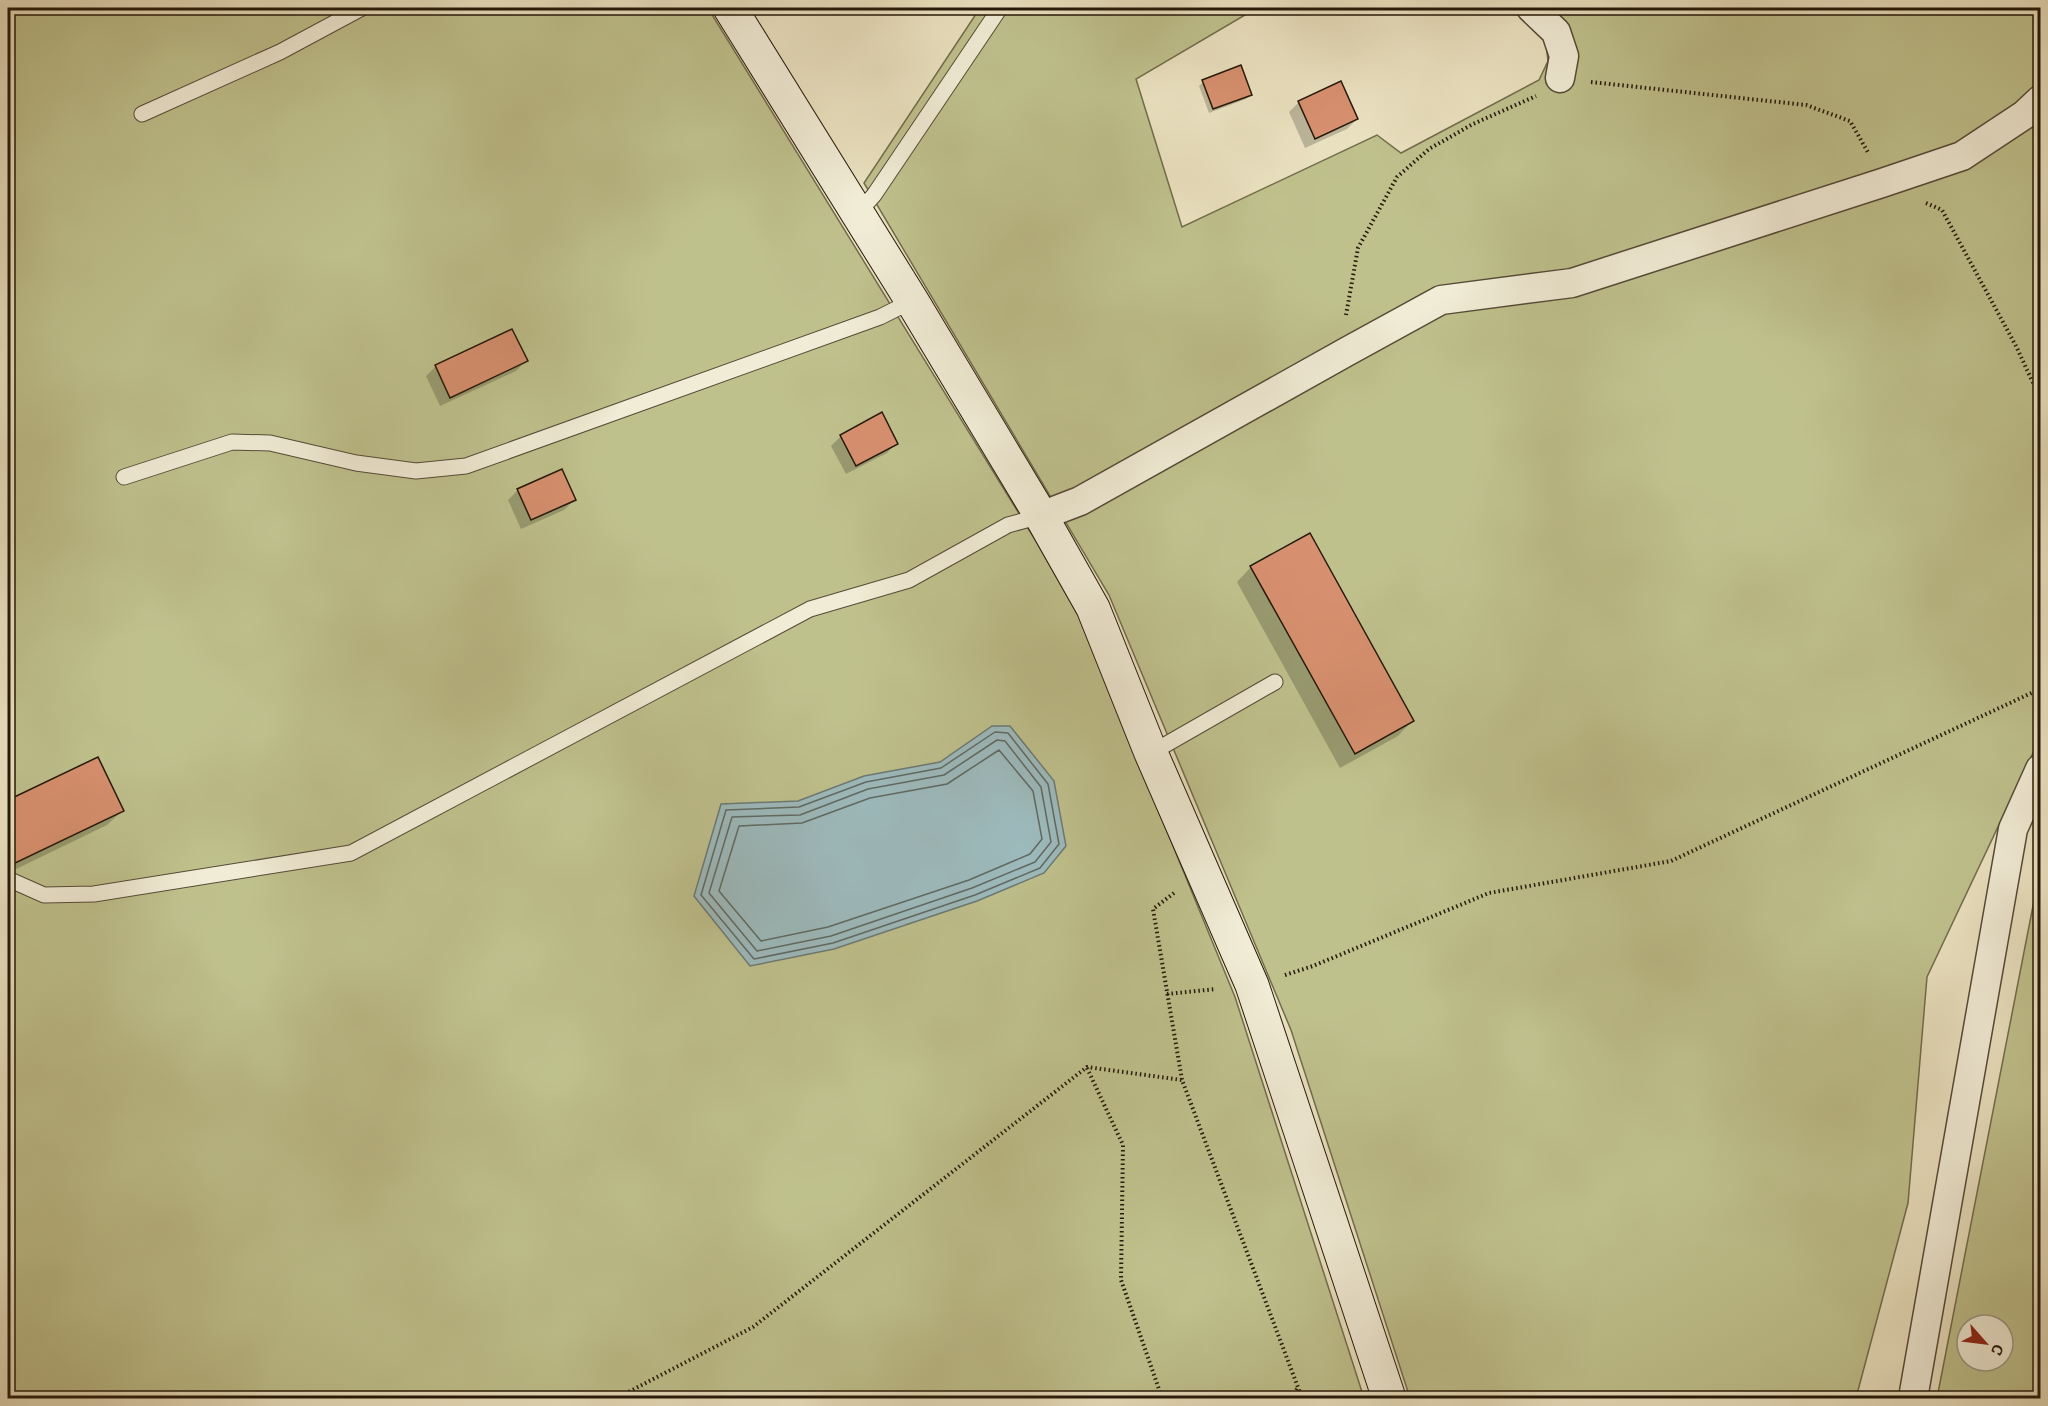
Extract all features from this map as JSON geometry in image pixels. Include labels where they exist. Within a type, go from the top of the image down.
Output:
[{"type":"street","points":[[730,8],[912,301],[1041,516],[1093,608],[1151,753],[1204,870],[1252,985],[1389,1398]]},
{"type":"street","points":[[1531,8],[1556,32],[1564,56],[1560,78]]},
{"type":"street","points":[[1041,516],[1080,501],[1442,300],[1572,283],[1882,183],[1962,156],[2024,115],[2040,100]]},
{"type":"street","points":[[1913,1398],[2013,829],[2040,769]]},
{"type":"lane","points":[[142,114],[280,52],[362,8]]},
{"type":"lane","points":[[857,214],[874,195],[1000,8]]},
{"type":"lane","points":[[124,477],[232,442],[270,443],[357,463],[416,471],[465,466],[880,316],[912,301]]},
{"type":"lane","points":[[8,879],[44,895],[94,894],[351,853],[810,609],[909,580],[1008,525],[1041,516]]},
{"type":"lane","points":[[1151,753],[1275,681]]},
{"type":"path","points":[[1348,351],[1344,325],[1358,248],[1397,177],[1429,149],[1473,124],[1531,100],[1560,78],[1806,105],[1850,121],[1868,151],[1882,183],[1942,210],[2016,346],[2040,398]]},
{"type":"path","points":[[1167,994],[1252,985],[1313,966],[1489,893],[1671,861],[2040,689]]},
{"type":"path","points":[[1204,870],[1153,909],[1182,1080],[1302,1398]]},
{"type":"path","points":[[616,1398],[753,1327],[1087,1067],[1182,1080]]},
{"type":"path","points":[[1087,1067],[1123,1145],[1121,1280],[1162,1398]]},
{"type":"path","points":[[1292,1398],[1298,1387]]},
{"type":"green space","points":[[8,8],[708,8],[1034,538],[1079,617],[1235,997],[1364,1398],[8,1398]]},
{"type":"green space","points":[[980,8],[1257,8],[1136,79],[1182,227],[1377,135],[1401,153],[1539,80],[1548,61],[1545,36],[1512,8],[2040,8],[2040,738],[1927,977],[1908,1203],[1856,1398],[1410,1398],[1291,1030],[1109,595],[864,183]]},
{"type":"green space","points":[[2040,870],[2040,1398],[1937,1398]]},
{"type":"water","points":[[992,726],[1010,726],[1054,781],[1066,846],[1044,873],[977,901],[834,949],[750,966],[694,896],[721,804],[798,801],[864,776],[940,762]]},
{"type":"building","points":[[1241,65],[1252,95],[1213,109],[1202,80]]},
{"type":"building","points":[[1341,81],[1358,119],[1315,139],[1298,101]]},
{"type":"building","points":[[512,329],[528,361],[450,398],[435,365]]},
{"type":"building","points":[[882,412],[898,444],[856,466],[840,435]]},
{"type":"building","points":[[562,469],[576,500],[531,520],[517,489]]},
{"type":"building","points":[[1310,533],[1414,721],[1355,754],[1250,566]]},
{"type":"building","points":[[98,757],[124,811],[11,865],[8,857],[8,800]]}]
